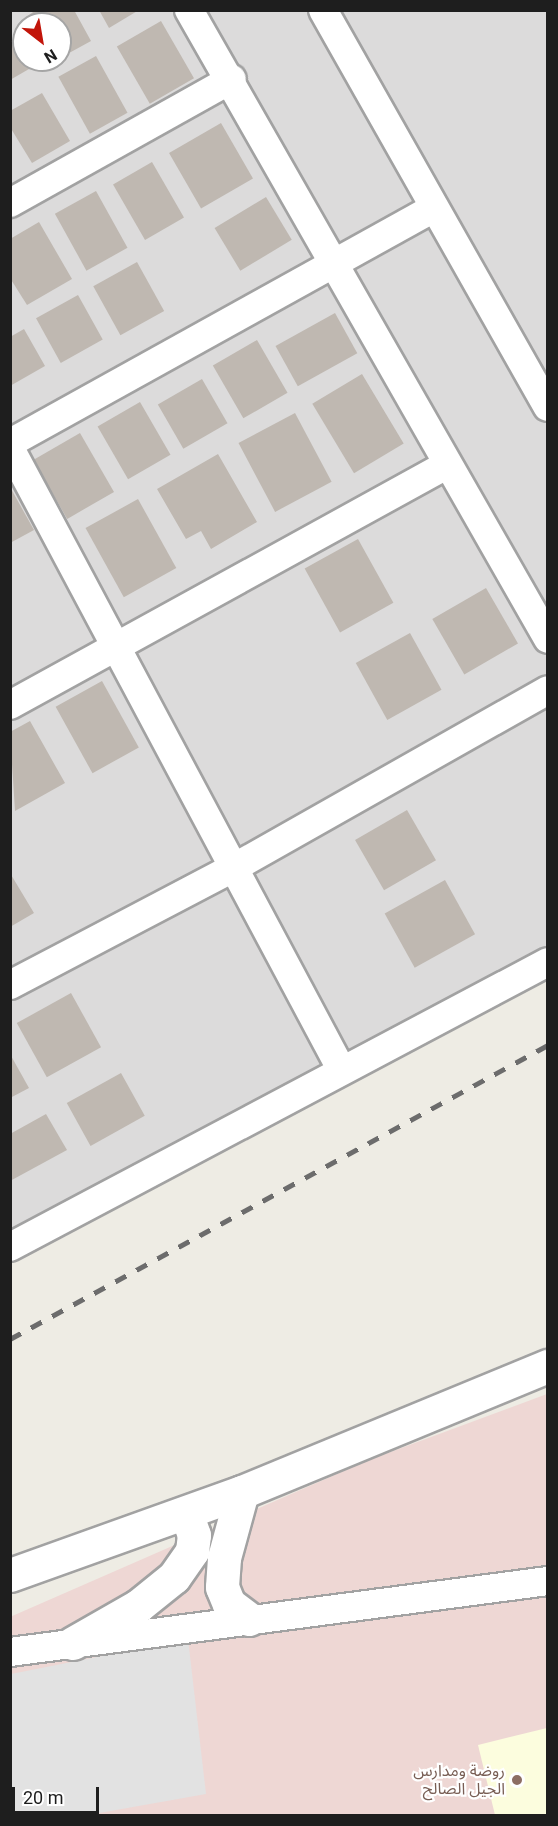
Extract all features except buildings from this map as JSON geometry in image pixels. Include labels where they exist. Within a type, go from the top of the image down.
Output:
[{"type":"street","points":[[189,10],[232,79],[336,262],[447,465],[548,639]]},
{"type":"street","points":[[323,10],[432,209],[548,407]]},
{"type":"street","points":[[10,202],[232,79]]},
{"type":"street","points":[[10,443],[432,209]]},
{"type":"street","points":[[10,448],[237,866],[341,1069]]},
{"type":"street","points":[[10,705],[447,465]]},
{"type":"street","points":[[10,985],[237,866],[548,690]]},
{"type":"street","points":[[10,1247],[341,1069],[548,962]]},
{"type":"street","points":[[10,1575],[242,1492],[548,1366]]},
{"type":"street","points":[[242,1492],[224,1558],[222,1587],[229,1604],[249,1619]]},
{"type":"street","points":[[73,1643],[114,1622],[174,1577],[192,1551],[194,1535],[186,1513]]},
{"type":"street","points":[[10,1652],[548,1581]]},
{"type":"shaded area","points":[[11,11],[547,11],[547,957],[11,1254]]},
{"type":"shaded area","points":[[547,1394],[547,1815],[11,1815],[10,1617],[369,1460]]},
{"type":"shaded area","points":[[188,1639],[206,1794],[88,1815],[11,1816],[11,1674]]},
{"type":"shaded area","name":"روضة ومدارس الجيل الصالح","points":[[547,1728],[547,1815],[495,1815],[478,1745]]},
{"type":"railway","points":[[10,1339],[548,1045]]},
{"type":"place","name":"روضة ومدارس الجيل الصالح","points":[[517,1780]]}]
